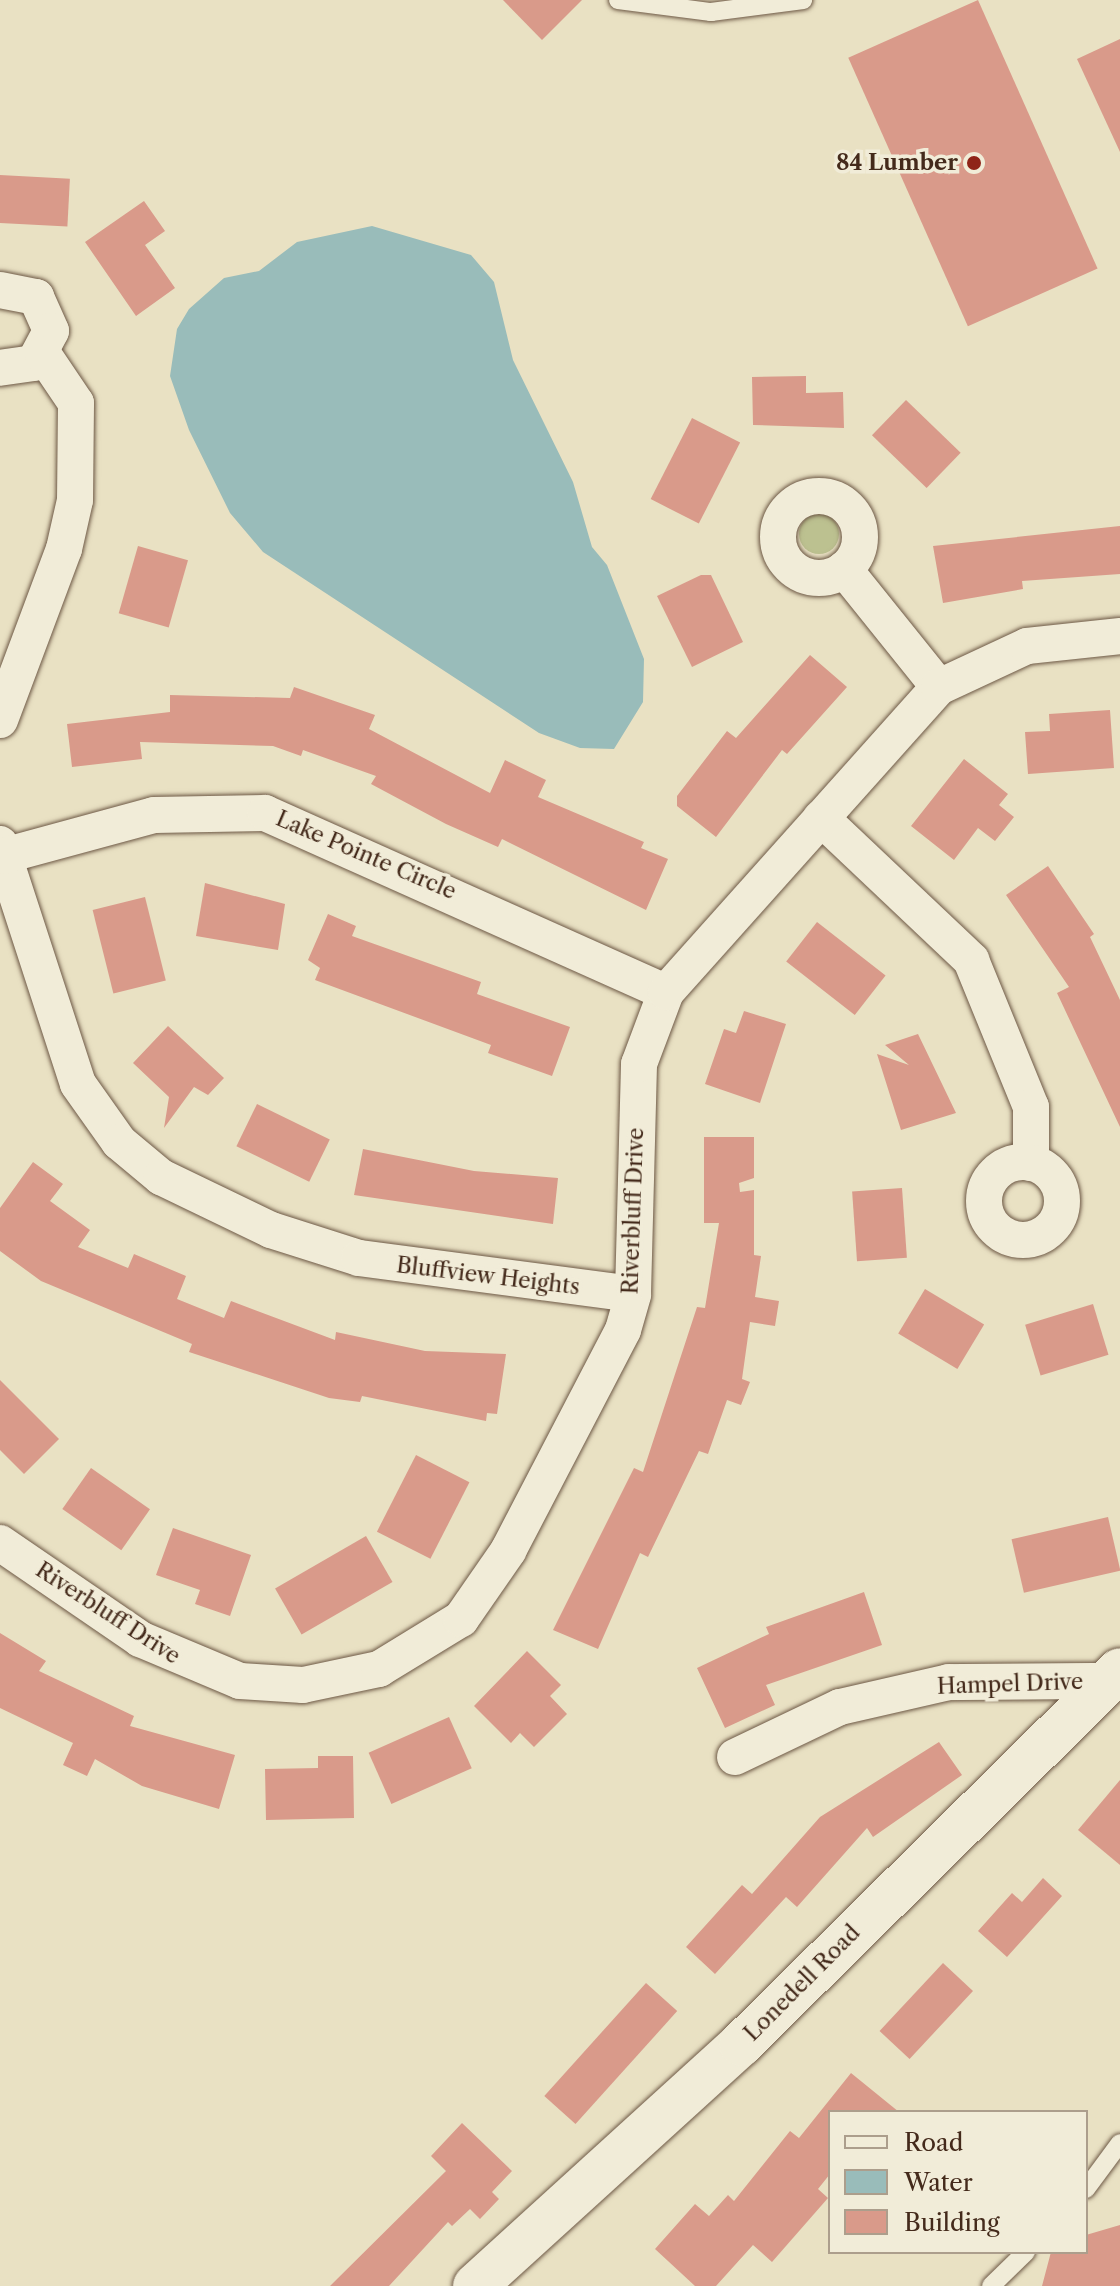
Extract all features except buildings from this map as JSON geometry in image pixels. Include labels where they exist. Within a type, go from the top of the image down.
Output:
[{"type":"street","points":[[0,290],[25,291],[45,307],[51,331],[43,354],[22,368],[0,368]]},
{"type":"street","points":[[0,720],[61,560],[75,500],[76,403],[43,354]]},
{"type":"street","points":[[844,569],[939,687]]},
{"type":"street","name":"Riverbluff Drive","points":[[0,1543],[140,1639],[218,1675],[303,1685],[379,1669],[432,1641],[481,1595],[611,1363],[633,1294],[639,1064],[666,992],[939,687],[1027,646],[1120,636]]},
{"type":"street","name":"Lake Pointe Circle","points":[[1,850],[154,815],[265,813],[666,992]]},
{"type":"street","points":[[821,818],[971,960],[1031,1107],[1031,1163]]},
{"type":"street","name":"Bluffview Heights","points":[[1,850],[78,1084],[119,1142],[161,1177],[271,1230],[359,1258],[633,1294]]},
{"type":"street","name":"Hampel Drive","points":[[735,1757],[840,1707],[949,1682],[1113,1675]]},
{"type":"street","name":"Lonedell Road","points":[[475,2286],[741,2044],[1113,1675]]},
{"type":"lane","points":[[618,0],[711,12],[803,0]]},
{"type":"lane","points":[[1088,2186],[1120,2143]]},
{"type":"lane","points":[[991,2286],[1024,2254]]},
{"type":"green space","points":[[819,514],[833,520],[839,534],[833,548],[819,554],[805,548],[799,534],[805,520]]},
{"type":"water","points":[[372,226],[471,255],[494,282],[513,360],[573,482],[592,547],[607,565],[644,659],[643,702],[614,749],[580,748],[539,733],[263,552],[230,513],[189,430],[170,376],[177,329],[189,309],[224,278],[259,271],[297,242]]},
{"type":"place","name":"84 Lumber","points":[[974,163]]}]
